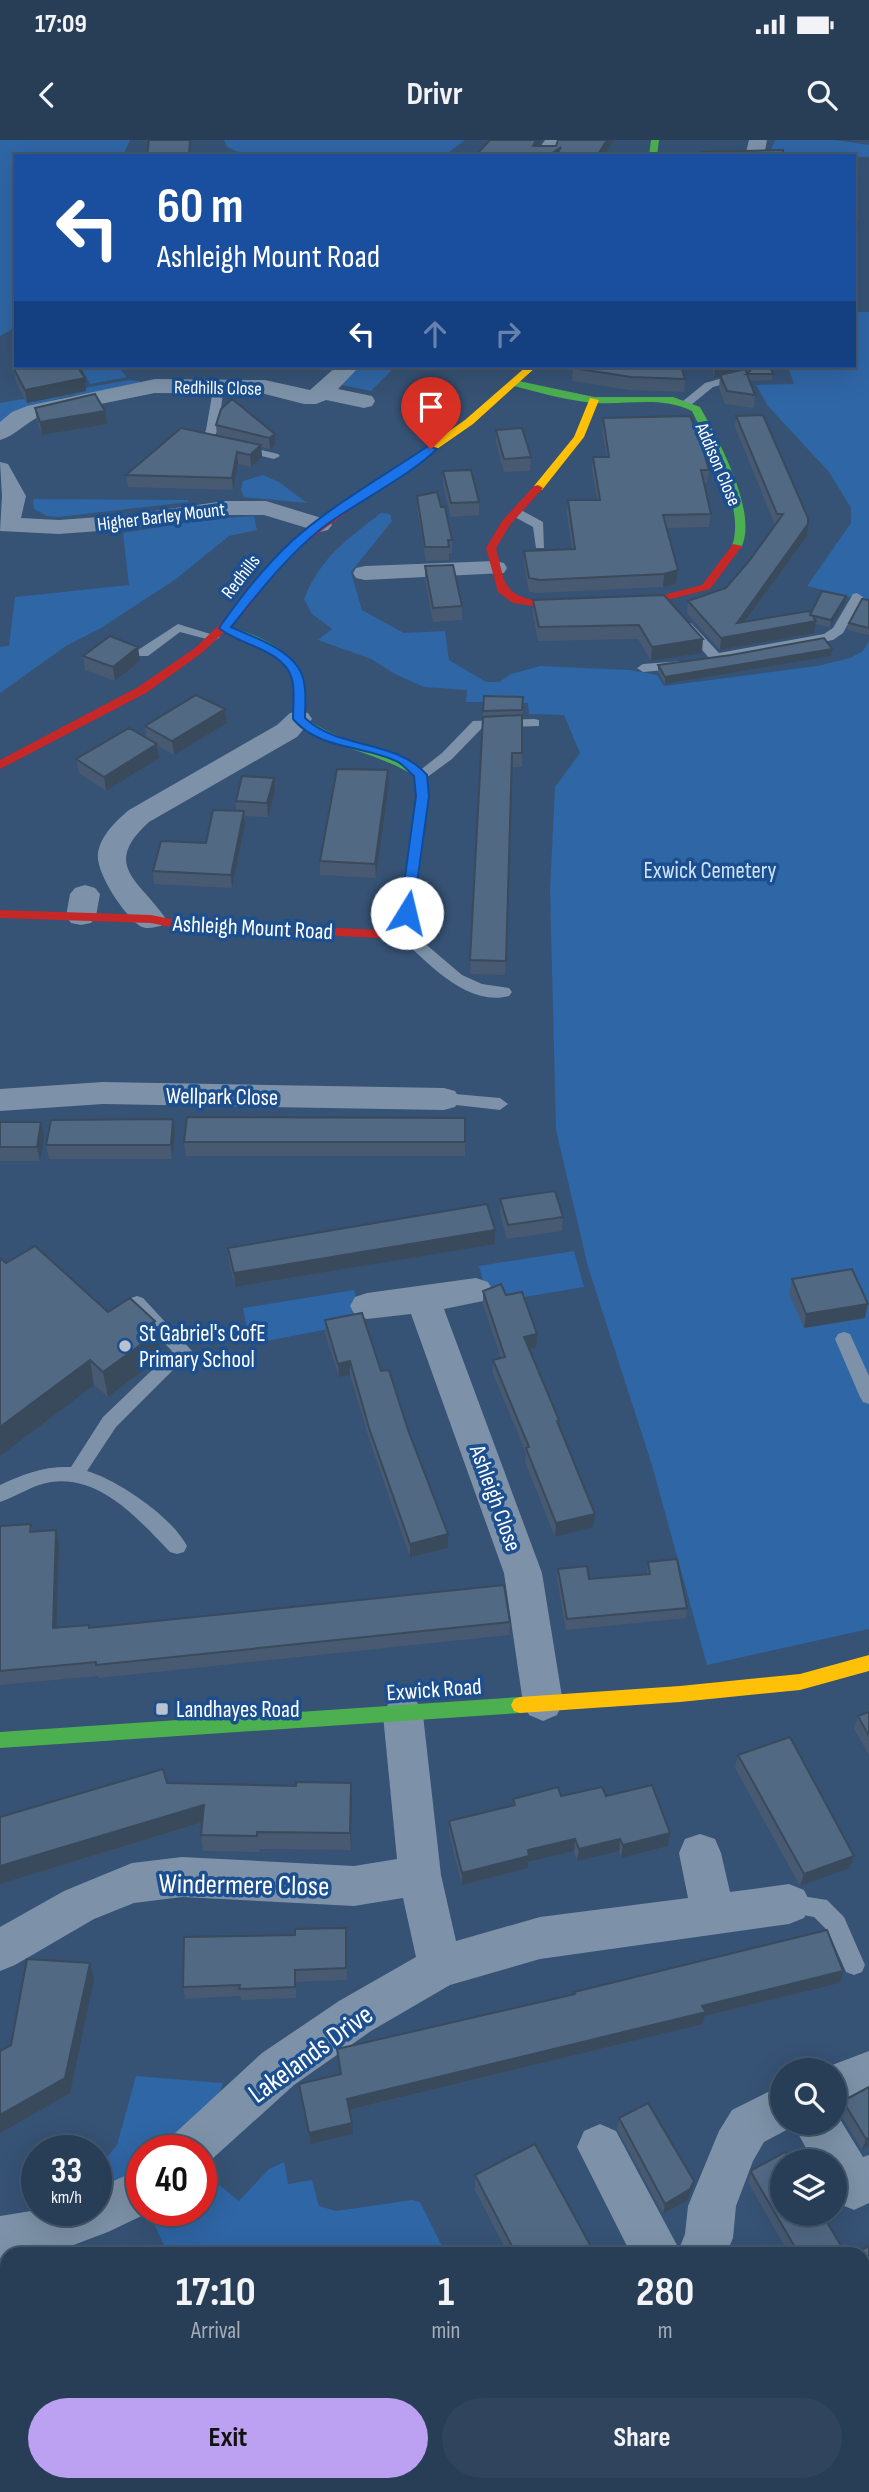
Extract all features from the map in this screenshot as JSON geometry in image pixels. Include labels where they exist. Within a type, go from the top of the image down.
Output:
[{"type":"street","points":[[321,392],[347,368]]},
{"type":"street","name":"Redhills","points":[[0,765],[142,690],[219,633],[276,563],[320,525],[469,422],[531,368]]},
{"type":"street","name":"Redhills Close","points":[[0,432],[20,417],[35,411],[151,376],[218,386],[265,387],[304,397],[316,397],[321,392],[363,401]]},
{"type":"street","name":"Addison Close","points":[[495,568],[505,595],[530,604],[671,607],[706,587],[741,541],[743,532],[735,497],[708,433],[696,409],[687,403],[594,400],[514,383]]},
{"type":"street","points":[[365,573],[495,568],[491,548],[494,539],[572,447],[592,415],[594,400]]},
{"type":"street","points":[[0,469],[14,496],[4,525]]},
{"type":"street","name":"Higher Barley Mount","points":[[4,525],[59,527],[235,508],[266,508],[320,525]]},
{"type":"street","points":[[219,633],[265,648],[285,660],[295,671],[298,681],[299,719],[308,727],[326,737],[402,760],[421,775],[423,796],[410,896],[404,921],[397,927]]},
{"type":"street","name":"Ashleigh Mount Road","points":[[151,919],[121,887],[113,870],[111,847],[116,837],[139,816],[287,731],[299,719]]},
{"type":"street","name":"Ashleigh Mount Road","points":[[0,914],[83,905],[171,923],[379,934],[397,927]]},
{"type":"street","name":"Wellpark Close","points":[[0,1100],[103,1093],[444,1099]]},
{"type":"street","points":[[367,1306],[476,1291]]},
{"type":"street","name":"Ashleigh Close","points":[[423,1300],[523,1573],[543,1703]]},
{"type":"street","name":"Exwick Road","points":[[0,1740],[680,1695],[800,1682],[869,1663]]},
{"type":"street","points":[[403,1715],[420,1875],[440,1967]]},
{"type":"street","points":[[700,1853],[713,1916]]},
{"type":"street","name":"Windermere Close","points":[[0,1950],[79,1905],[132,1883],[182,1877],[354,1886],[420,1875]]},
{"type":"street","name":"Lakelands Drive","points":[[206,2135],[278,2069],[355,2016],[440,1967],[540,1938],[789,1904]]},
{"type":"street","points":[[847,2082],[869,2073]]},
{"type":"street","points":[[709,2247],[712,2206],[734,2147],[748,2126],[770,2114]]},
{"type":"street","points":[[823,2135],[854,2186],[869,2178]]},
{"type":"street","points":[[600,2147],[653,2247]]},
{"type":"street","points":[[0,2240],[57,2227],[107,2210],[126,2200]]},
{"type":"lane","points":[[687,403],[709,385],[743,376],[740,368]]},
{"type":"lane","points":[[218,386],[212,430],[214,442],[274,456]]},
{"type":"lane","points":[[517,513],[539,525],[540,545]]},
{"type":"lane","points":[[643,668],[675,666],[828,637],[838,630],[856,597]]},
{"type":"lane","points":[[671,607],[716,657]]},
{"type":"lane","points":[[143,653],[178,628],[219,633]]},
{"type":"lane","points":[[421,775],[447,756],[478,724],[534,723]]},
{"type":"lane","points":[[397,927],[457,979],[479,989],[504,992]]},
{"type":"lane","points":[[444,1099],[499,1104]]},
{"type":"lane","points":[[77,1473],[85,1456],[110,1421],[183,1351],[137,1303]]},
{"type":"lane","points":[[844,1339],[869,1397]]},
{"type":"lane","points":[[0,1494],[40,1477],[77,1473],[107,1483],[143,1511],[177,1546]]},
{"type":"lane","points":[[789,1904],[819,1907],[836,1924],[853,1965]]},
{"type":"green space","points":[[0,140],[130,140],[123,154],[14,154],[14,328],[0,336]]},
{"type":"green space","points":[[224,140],[465,140],[447,154],[243,154],[227,147]]},
{"type":"green space","points":[[775,140],[835,140],[869,145],[869,157],[856,157],[856,154],[769,154]]},
{"type":"green space","points":[[856,312],[869,312],[869,602],[807,586],[851,523],[851,508],[829,472],[768,406],[756,385],[794,384],[789,368],[856,368]]},
{"type":"green space","points":[[81,368],[119,368],[127,377],[90,384]]},
{"type":"green space","points":[[353,368],[392,370],[371,391],[342,385],[347,373]]},
{"type":"green space","points":[[129,380],[140,381],[139,384],[100,394],[72,395],[28,407],[0,422],[0,403]]},
{"type":"green space","points":[[263,475],[279,482],[307,503],[244,497],[241,490],[243,481]]},
{"type":"green space","points":[[33,499],[189,502],[58,517],[47,516],[34,509]]},
{"type":"green space","name":"Exwick Cemetery","points":[[381,513],[390,514],[392,521],[351,572],[362,610],[404,633],[445,631],[449,660],[486,682],[499,682],[511,674],[540,666],[630,670],[657,675],[664,686],[817,666],[850,658],[863,651],[869,641],[869,1629],[707,1665],[651,1462],[588,1267],[556,1130],[550,890],[555,787],[580,753],[564,715],[529,714],[528,703],[466,702],[467,690],[424,687],[371,659],[318,640],[332,629],[312,614],[304,599],[311,584],[336,550]]},
{"type":"green space","points":[[254,516],[257,530],[229,536],[176,579],[101,628],[66,646],[0,693],[0,647],[9,646],[15,597],[129,585],[123,533],[210,519]]},
{"type":"green space","points":[[574,1251],[584,1287],[489,1303],[479,1266]]},
{"type":"green space","points":[[354,1290],[361,1323],[250,1344],[243,1308]]},
{"type":"green space","points":[[136,2076],[223,2083],[218,2099],[194,2135],[126,2135],[126,2195],[117,2187],[112,2177],[112,2151],[117,2145]]},
{"type":"green space","points":[[284,2162],[288,2184],[312,2180],[319,2206],[336,2211],[412,2200],[420,2202],[442,2247],[165,2247],[155,2226],[217,2226],[217,2183],[239,2201],[269,2169]]},
{"type":"building","points":[[149,140],[190,140],[189,154],[147,154]]},
{"type":"building","points":[[490,140],[536,140],[533,146],[556,146],[558,140],[607,140],[598,154],[557,154],[561,147],[551,154],[477,154]]},
{"type":"building","points":[[783,150],[783,154],[705,154],[703,152]]},
{"type":"building","points":[[78,368],[85,378],[25,390],[14,369]]},
{"type":"building","points":[[573,368],[682,368],[685,379],[631,377]]},
{"type":"building","points":[[749,368],[771,368],[773,374],[746,374],[750,371]]},
{"type":"building","points":[[745,369],[755,395],[727,391],[720,375]]},
{"type":"building","points":[[95,394],[105,411],[40,422],[35,408]]},
{"type":"building","points":[[232,399],[275,434],[269,438],[216,425],[221,409]]},
{"type":"building","points":[[763,415],[808,518],[808,524],[737,623],[809,611],[816,621],[721,638],[688,601],[726,588],[783,514],[777,514],[736,416]]},
{"type":"building","points":[[690,416],[709,470],[701,470],[711,514],[663,515],[678,570],[664,574],[540,580],[529,578],[524,551],[575,549],[568,500],[600,500],[593,457],[609,457],[603,418]]},
{"type":"building","points":[[181,428],[261,445],[250,455],[237,452],[232,478],[126,475]]},
{"type":"building","points":[[522,428],[531,457],[504,459],[496,430]]},
{"type":"building","points":[[471,470],[479,502],[451,503],[443,471]]},
{"type":"building","points":[[437,492],[441,507],[445,507],[452,540],[448,540],[449,547],[425,547],[417,496]]},
{"type":"building","points":[[453,565],[462,606],[433,608],[425,566]]},
{"type":"building","points":[[822,591],[846,596],[831,620],[810,615]]},
{"type":"building","points":[[664,595],[703,639],[652,647],[639,625],[539,627],[533,600]]},
{"type":"building","points":[[862,599],[869,600],[869,628],[849,623]]},
{"type":"building","points":[[110,636],[138,647],[113,667],[83,656]]},
{"type":"building","points":[[824,638],[832,649],[665,677],[658,665],[731,655]]},
{"type":"building","points":[[196,695],[225,709],[172,741],[145,726]]},
{"type":"building","points":[[484,696],[523,697],[522,710],[483,711]]},
{"type":"building","points":[[522,715],[522,753],[512,753],[506,961],[470,960],[483,717]]},
{"type":"building","points":[[129,728],[157,744],[104,777],[76,759]]},
{"type":"building","points":[[337,769],[388,770],[375,864],[320,861]]},
{"type":"building","points":[[242,776],[274,778],[267,803],[236,801]]},
{"type":"building","points":[[213,810],[244,811],[231,875],[153,871],[161,841],[206,843]]},
{"type":"building","points":[[187,1117],[465,1118],[465,1142],[184,1142]]},
{"type":"building","points":[[173,1119],[171,1145],[46,1145],[51,1120]]},
{"type":"building","points":[[0,1122],[41,1122],[37,1147],[0,1147]]},
{"type":"building","points":[[555,1191],[563,1217],[508,1225],[500,1199]]},
{"type":"building","points":[[487,1204],[495,1230],[234,1273],[228,1248]]},
{"type":"building","points":[[35,1246],[108,1312],[130,1298],[155,1321],[148,1325],[158,1332],[103,1372],[90,1360],[0,1427],[0,1258],[6,1263]]},
{"type":"building","points":[[852,1269],[868,1304],[806,1314],[792,1279]]},
{"type":"building","points":[[501,1284],[506,1295],[522,1292],[537,1334],[524,1337],[595,1514],[556,1523],[526,1448],[529,1447],[493,1360],[505,1357],[483,1291]]},
{"type":"building","points":[[362,1313],[381,1371],[389,1370],[408,1430],[448,1534],[410,1544],[369,1428],[350,1361],[338,1364],[325,1320]]},
{"type":"building","points":[[31,1524],[30,1532],[56,1530],[53,1628],[89,1625],[89,1628],[504,1585],[510,1622],[96,1665],[96,1662],[0,1671],[0,1526]]},
{"type":"building","points":[[677,1559],[687,1608],[567,1619],[558,1569],[587,1566],[589,1579],[650,1574],[648,1562]]},
{"type":"building","points":[[869,1712],[869,1736],[858,1716]]},
{"type":"building","points":[[790,1737],[854,1856],[804,1874],[738,1755]]},
{"type":"building","points":[[163,1769],[167,1783],[296,1786],[296,1782],[351,1783],[350,1833],[257,1832],[257,1836],[201,1835],[204,1805],[0,1866],[0,1817]]},
{"type":"building","points":[[652,1785],[670,1833],[623,1845],[620,1839],[579,1849],[575,1839],[528,1850],[529,1856],[462,1873],[449,1821],[515,1805],[513,1799],[558,1787],[561,1796],[602,1787],[606,1796]]},
{"type":"building","points":[[346,1928],[346,1968],[295,1970],[295,1987],[183,1987],[184,1937],[295,1935],[295,1929]]},
{"type":"building","points":[[827,1930],[843,1971],[702,2006],[706,2012],[347,2099],[352,2123],[309,2133],[299,2084],[341,2074],[337,2049],[575,1994],[574,1992]]},
{"type":"building","points":[[27,1959],[90,1963],[65,2078],[0,2115],[0,2051],[11,2045]]},
{"type":"building","points":[[869,2087],[869,2138],[866,2139],[847,2108],[847,2099]]},
{"type":"building","points":[[648,2103],[694,2181],[690,2189],[665,2204],[619,2118]]},
{"type":"building","points":[[535,2144],[591,2247],[512,2247],[475,2175]]},
{"type":"building","points":[[770,2160],[770,2204],[751,2172]]},
{"type":"building","points":[[783,2226],[829,2226],[842,2247],[795,2247]]},
{"type":"traffic: fast","points":[[653,154],[655,140]]},
{"type":"traffic: fast","points":[[514,383],[584,399],[673,400],[696,409],[736,499],[741,534],[737,546]]},
{"type":"traffic: fast","points":[[224,628],[257,641],[287,661],[298,680],[299,719],[328,736],[391,758],[421,775],[422,804],[414,870]]},
{"type":"traffic: fast","points":[[0,1740],[520,1705]]},
{"type":"traffic: slow","points":[[404,467],[469,422],[530,368]]},
{"type":"traffic: slow","points":[[538,488],[579,437],[594,400]]},
{"type":"traffic: slow","points":[[520,1705],[680,1694],[800,1682],[869,1663]]},
{"type":"traffic: jam","points":[[0,765],[142,690],[199,650],[243,608],[276,563],[290,549],[404,467]]},
{"type":"traffic: jam","points":[[538,488],[506,523],[491,548],[502,590],[517,601],[539,604],[663,598],[706,587],[737,546]]},
{"type":"traffic: jam","points":[[0,914],[151,919],[171,923],[379,934],[388,932],[403,921],[414,870]]},
{"type":"place","name":"St Gabriel's CofE Primary School","points":[[125,1346]]},
{"type":"place","name":"Landhayes Road","points":[[162,1709]]},
{"type":"route","points":[[407,913],[423,796],[421,775],[410,765],[386,753],[326,737],[308,727],[299,719],[298,681],[295,671],[285,660],[225,628],[290,549],[320,525],[431,449]]}]
